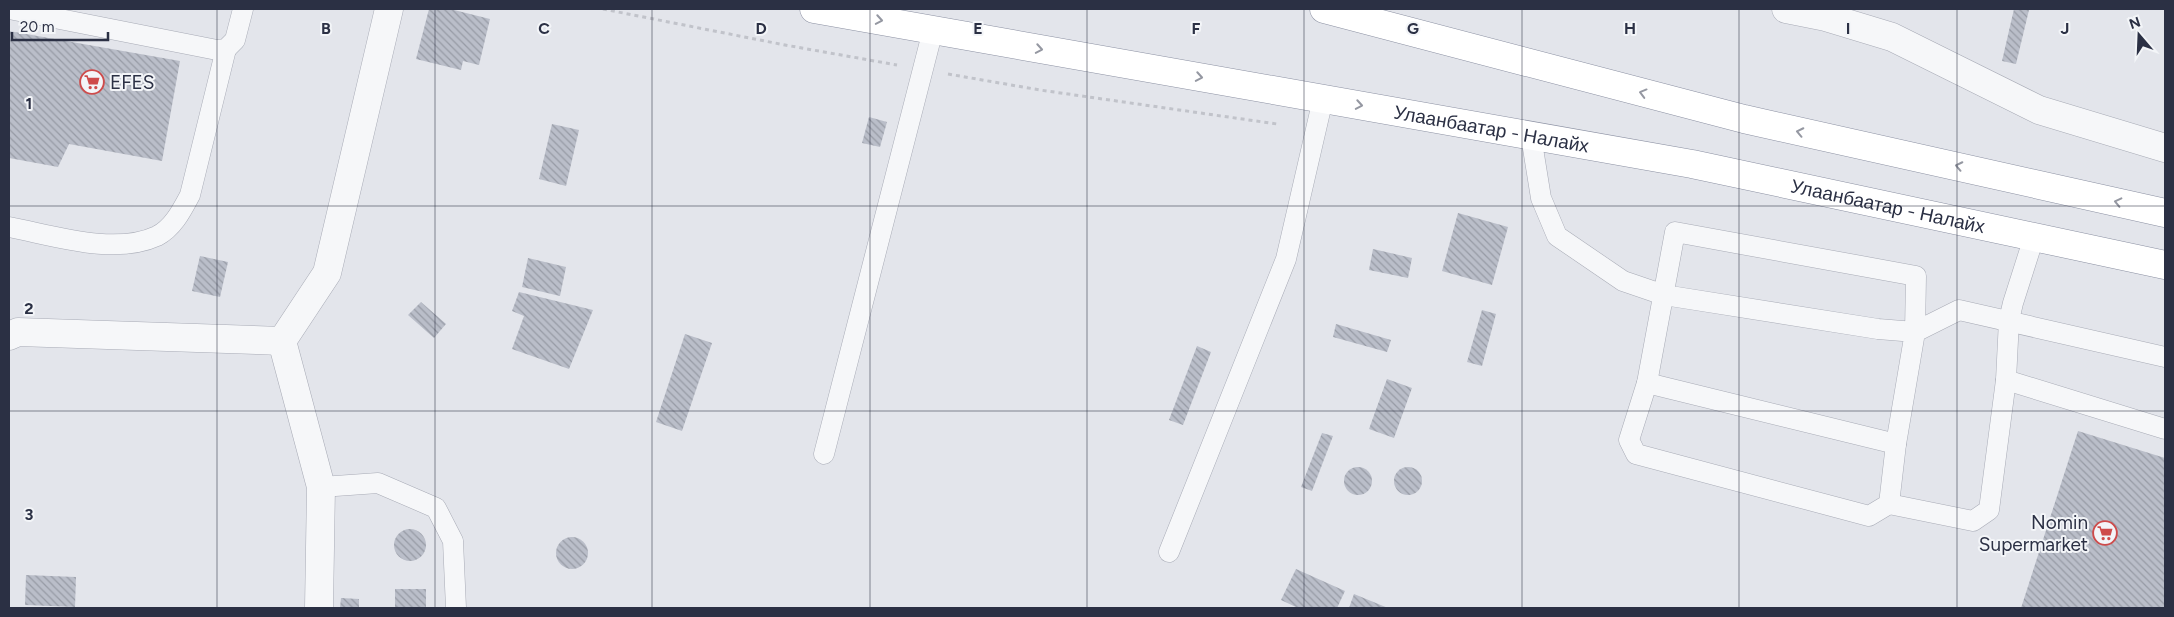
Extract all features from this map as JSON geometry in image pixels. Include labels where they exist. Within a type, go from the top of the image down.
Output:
[{"type":"highway","name":"Улаанбаатар - Налайх","points":[[814,9],[1692,164],[2165,266]]},
{"type":"highway","points":[[1324,9],[1744,119],[2165,213]]},
{"type":"street","points":[[319,608],[321,487],[282,341],[327,273],[389,9]]},
{"type":"street","points":[[1786,9],[1826,17],[1892,37],[2039,110],[2165,148]]},
{"type":"street","points":[[9,336],[18,332],[282,341]]},
{"type":"lane","points":[[9,227],[107,245],[133,242],[158,236],[179,216],[190,195],[226,49],[235,40],[243,9]]},
{"type":"lane","points":[[9,10],[217,50],[226,49]]},
{"type":"lane","points":[[824,454],[933,30]]},
{"type":"lane","points":[[1169,552],[1286,259],[1323,98]]},
{"type":"lane","points":[[1531,136],[1542,198],[1558,236],[1623,281],[1664,294],[1878,328],[1915,332],[1959,310],[2165,357]]},
{"type":"lane","points":[[1889,504],[1896,444],[1915,332],[1916,276],[1675,232],[1647,383],[1629,440],[1636,454],[1869,516],[1889,504],[1973,521],[1989,510],[2006,380],[2009,320],[2034,237]]},
{"type":"lane","points":[[2006,380],[2165,429]]},
{"type":"lane","points":[[1647,383],[1896,444]]},
{"type":"lane","points":[[321,487],[378,483],[436,508],[453,542],[456,608]]},
{"type":"path","points":[[603,9],[902,66]]},
{"type":"path","points":[[942,72],[1040,90],[1316,130]]},
{"type":"building","points":[[429,9],[450,9],[490,19],[479,65],[463,61],[461,70],[416,59]]},
{"type":"building","points":[[2014,9],[2029,10],[2016,64],[2002,61]]},
{"type":"building","name":"EFES","points":[[9,31],[180,61],[162,161],[69,144],[58,167],[9,158]]},
{"type":"building","points":[[869,117],[887,122],[880,147],[862,143]]},
{"type":"building","points":[[552,124],[579,130],[566,186],[539,179]]},
{"type":"building","points":[[1458,213],[1508,227],[1492,285],[1442,271]]},
{"type":"building","points":[[1373,249],[1412,258],[1408,278],[1369,270]]},
{"type":"building","points":[[200,256],[228,262],[220,297],[192,291]]},
{"type":"building","points":[[528,258],[566,267],[560,296],[522,287]]},
{"type":"building","points":[[519,292],[593,310],[569,369],[512,349],[524,316],[512,311]]},
{"type":"building","points":[[421,302],[446,324],[434,338],[408,315]]},
{"type":"building","points":[[1482,310],[1496,314],[1482,366],[1467,362]]},
{"type":"building","points":[[1336,324],[1391,340],[1387,352],[1333,337]]},
{"type":"building","points":[[685,334],[712,343],[682,431],[656,422]]},
{"type":"building","points":[[1197,346],[1211,352],[1183,425],[1169,420]]},
{"type":"building","points":[[1387,379],[1412,388],[1394,438],[1369,429]]},
{"type":"building","name":"Nomin Supermarket","points":[[2078,431],[2165,458],[2165,608],[2021,608]]},
{"type":"building","points":[[1322,433],[1333,436],[1312,491],[1301,487]]},
{"type":"building","points":[[1358,467],[1368,471],[1372,481],[1368,491],[1358,495],[1348,491],[1344,481],[1348,471]]},
{"type":"building","points":[[1408,467],[1418,471],[1422,481],[1418,491],[1408,495],[1398,491],[1394,481],[1398,471]]},
{"type":"building","points":[[410,529],[422,533],[426,545],[422,557],[410,561],[398,557],[394,545],[398,533]]},
{"type":"building","points":[[572,537],[584,541],[588,553],[584,565],[572,569],[560,565],[556,553],[560,541]]},
{"type":"building","points":[[1296,569],[1345,591],[1337,608],[1298,608],[1281,600]]},
{"type":"building","points":[[26,575],[76,577],[75,607],[25,605]]},
{"type":"building","points":[[395,589],[426,589],[426,608],[395,608]]},
{"type":"building","points":[[1354,594],[1388,608],[1349,608]]},
{"type":"building","points":[[341,598],[359,599],[359,608],[340,608]]},
{"type":"place","name":"EFES","points":[[92,82]]},
{"type":"place","name":"Nomin Supermarket","points":[[2105,533]]}]
